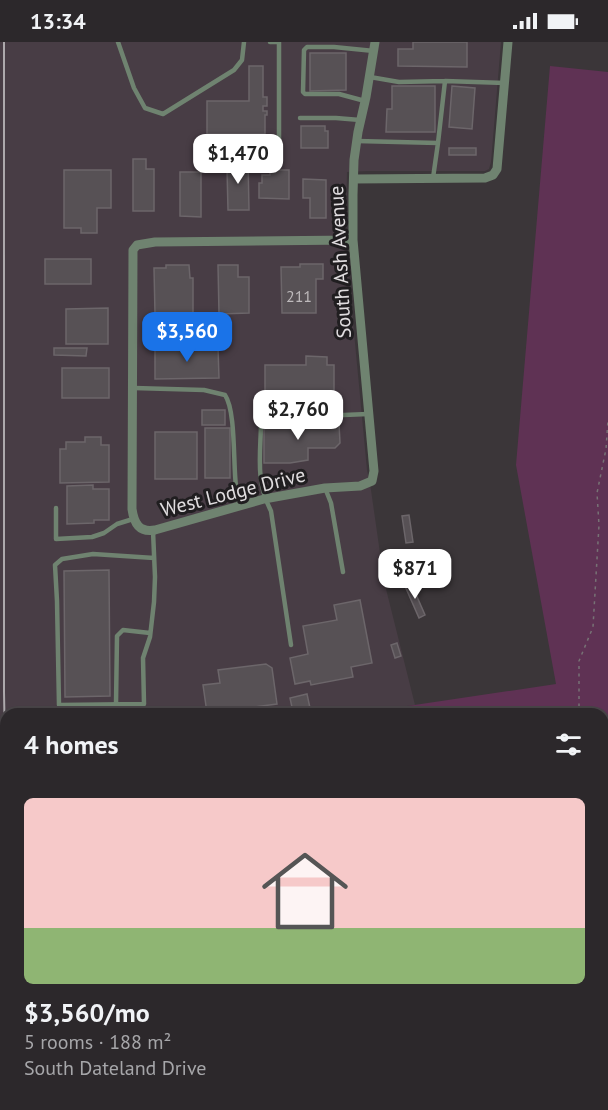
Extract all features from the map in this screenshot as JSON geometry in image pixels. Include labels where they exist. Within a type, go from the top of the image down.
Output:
[{"type":"street","points":[[354,178],[485,178],[493,175],[497,169],[508,42]]},
{"type":"street","name":"South Ash Avenue","points":[[372,481],[374,471],[370,414],[353,240],[357,141],[375,46]]},
{"type":"street","points":[[136,523],[132,509],[132,250],[136,245],[155,242],[353,240]]},
{"type":"street","name":"West Lodge Drive","points":[[136,523],[147,531],[153,531],[264,498],[326,488],[360,486],[372,481]]},
{"type":"lane","points":[[118,42],[134,88],[145,108],[163,114],[234,70],[242,60],[244,42]]},
{"type":"lane","points":[[270,42],[279,42],[279,146]]},
{"type":"lane","points":[[365,101],[339,94],[305,94],[303,92],[304,50],[307,47],[375,46]]},
{"type":"lane","points":[[370,77],[399,82],[505,83]]},
{"type":"lane","points":[[433,178],[445,81]]},
{"type":"lane","points":[[300,118],[361,120]]},
{"type":"lane","points":[[357,141],[438,143]]},
{"type":"lane","points":[[132,388],[204,390],[225,394],[231,417],[236,487],[240,505]]},
{"type":"lane","points":[[291,645],[271,511],[264,498],[260,479],[261,426],[270,418],[370,414]]},
{"type":"lane","points":[[326,488],[331,503],[343,572]]},
{"type":"lane","points":[[56,508],[56,539],[92,537],[104,533],[117,524],[136,523]]},
{"type":"lane","points":[[153,531],[154,558],[155,585],[150,633],[143,658],[144,704],[59,705],[55,564],[62,559],[93,554],[154,558]]},
{"type":"lane","points":[[116,704],[117,636],[123,630],[150,633]]},
{"type":"path","points":[[579,708],[579,661],[593,627],[599,525],[597,493],[606,449],[608,420]]},
{"type":"shaded area","points":[[0,42],[501,42],[489,169],[485,171],[347,172],[347,258],[367,470],[384,581],[415,705],[395,708],[0,708]]},
{"type":"shaded area","points":[[550,66],[608,72],[608,708],[394,708],[556,684],[516,465]]},
{"type":"building","points":[[413,42],[467,42],[467,67],[398,66],[398,49],[413,49]]},
{"type":"building","points":[[310,53],[346,53],[346,90],[310,91]]},
{"type":"building","points":[[249,66],[263,66],[263,97],[267,97],[267,106],[263,106],[263,111],[267,111],[265,134],[207,134],[207,101],[249,101]]},
{"type":"building","points":[[392,86],[435,86],[435,132],[386,132],[387,109],[392,109]]},
{"type":"building","points":[[452,86],[475,88],[472,129],[449,127]]},
{"type":"building","points":[[301,126],[325,126],[325,131],[328,131],[328,148],[301,148]]},
{"type":"building","points":[[449,148],[476,148],[476,155],[449,155]]},
{"type":"building","points":[[233,158],[248,158],[249,210],[228,210],[227,169],[234,169]]},
{"type":"building","points":[[133,159],[146,159],[146,169],[154,169],[154,211],[133,211]]},
{"type":"building","points":[[64,170],[111,170],[111,208],[97,208],[97,233],[81,233],[81,228],[64,228]]},
{"type":"building","points":[[270,170],[289,170],[289,199],[259,198],[259,183],[262,183],[262,175],[270,175]]},
{"type":"building","points":[[180,172],[201,172],[201,217],[180,216]]},
{"type":"building","points":[[303,179],[326,180],[326,218],[310,218],[310,198],[303,198]]},
{"type":"building","points":[[45,259],[91,259],[91,284],[45,284]]},
{"type":"building","points":[[300,264],[323,264],[323,279],[316,279],[316,313],[282,313],[281,267],[300,267]]},
{"type":"building","points":[[166,265],[189,265],[190,278],[193,278],[193,313],[155,314],[154,268],[166,268]]},
{"type":"building","points":[[218,265],[238,265],[238,277],[249,277],[249,313],[219,314]]},
{"type":"building","points":[[108,308],[108,344],[66,344],[66,309]]},
{"type":"building","points":[[218,347],[219,378],[155,379],[155,348]]},
{"type":"building","points":[[54,348],[87,348],[86,356],[54,355]]},
{"type":"building","points":[[306,356],[327,357],[327,365],[334,365],[334,402],[265,402],[265,365],[306,365]]},
{"type":"building","points":[[62,368],[109,368],[109,398],[62,398]]},
{"type":"building","points":[[202,410],[225,410],[225,425],[202,425]]},
{"type":"building","points":[[271,423],[339,423],[340,443],[335,448],[308,448],[308,460],[264,463],[264,428]]},
{"type":"building","points":[[205,428],[230,428],[230,478],[205,478]]},
{"type":"building","points":[[155,432],[197,432],[197,479],[155,479]]},
{"type":"building","points":[[85,437],[101,437],[101,445],[109,445],[109,482],[60,483],[60,449],[66,449],[66,442],[85,442]]},
{"type":"building","points":[[93,485],[93,489],[109,489],[109,520],[67,524],[67,486]]},
{"type":"building","points":[[409,515],[413,542],[406,543],[402,516]]},
{"type":"building","points":[[109,570],[110,696],[65,697],[64,571]]},
{"type":"building","points":[[411,583],[425,615],[419,618],[405,586]]},
{"type":"building","points":[[360,600],[372,663],[351,667],[353,677],[311,685],[310,681],[295,684],[290,658],[308,654],[303,626],[337,620],[334,605]]},
{"type":"building","points":[[397,643],[401,656],[395,658],[391,645]]},
{"type":"building","points":[[266,664],[272,668],[277,704],[246,708],[206,708],[203,685],[220,683],[218,670]]},
{"type":"building","points":[[307,694],[310,708],[292,708],[290,698]]},
{"type":"railway","points":[[4,42],[4,708]]}]
